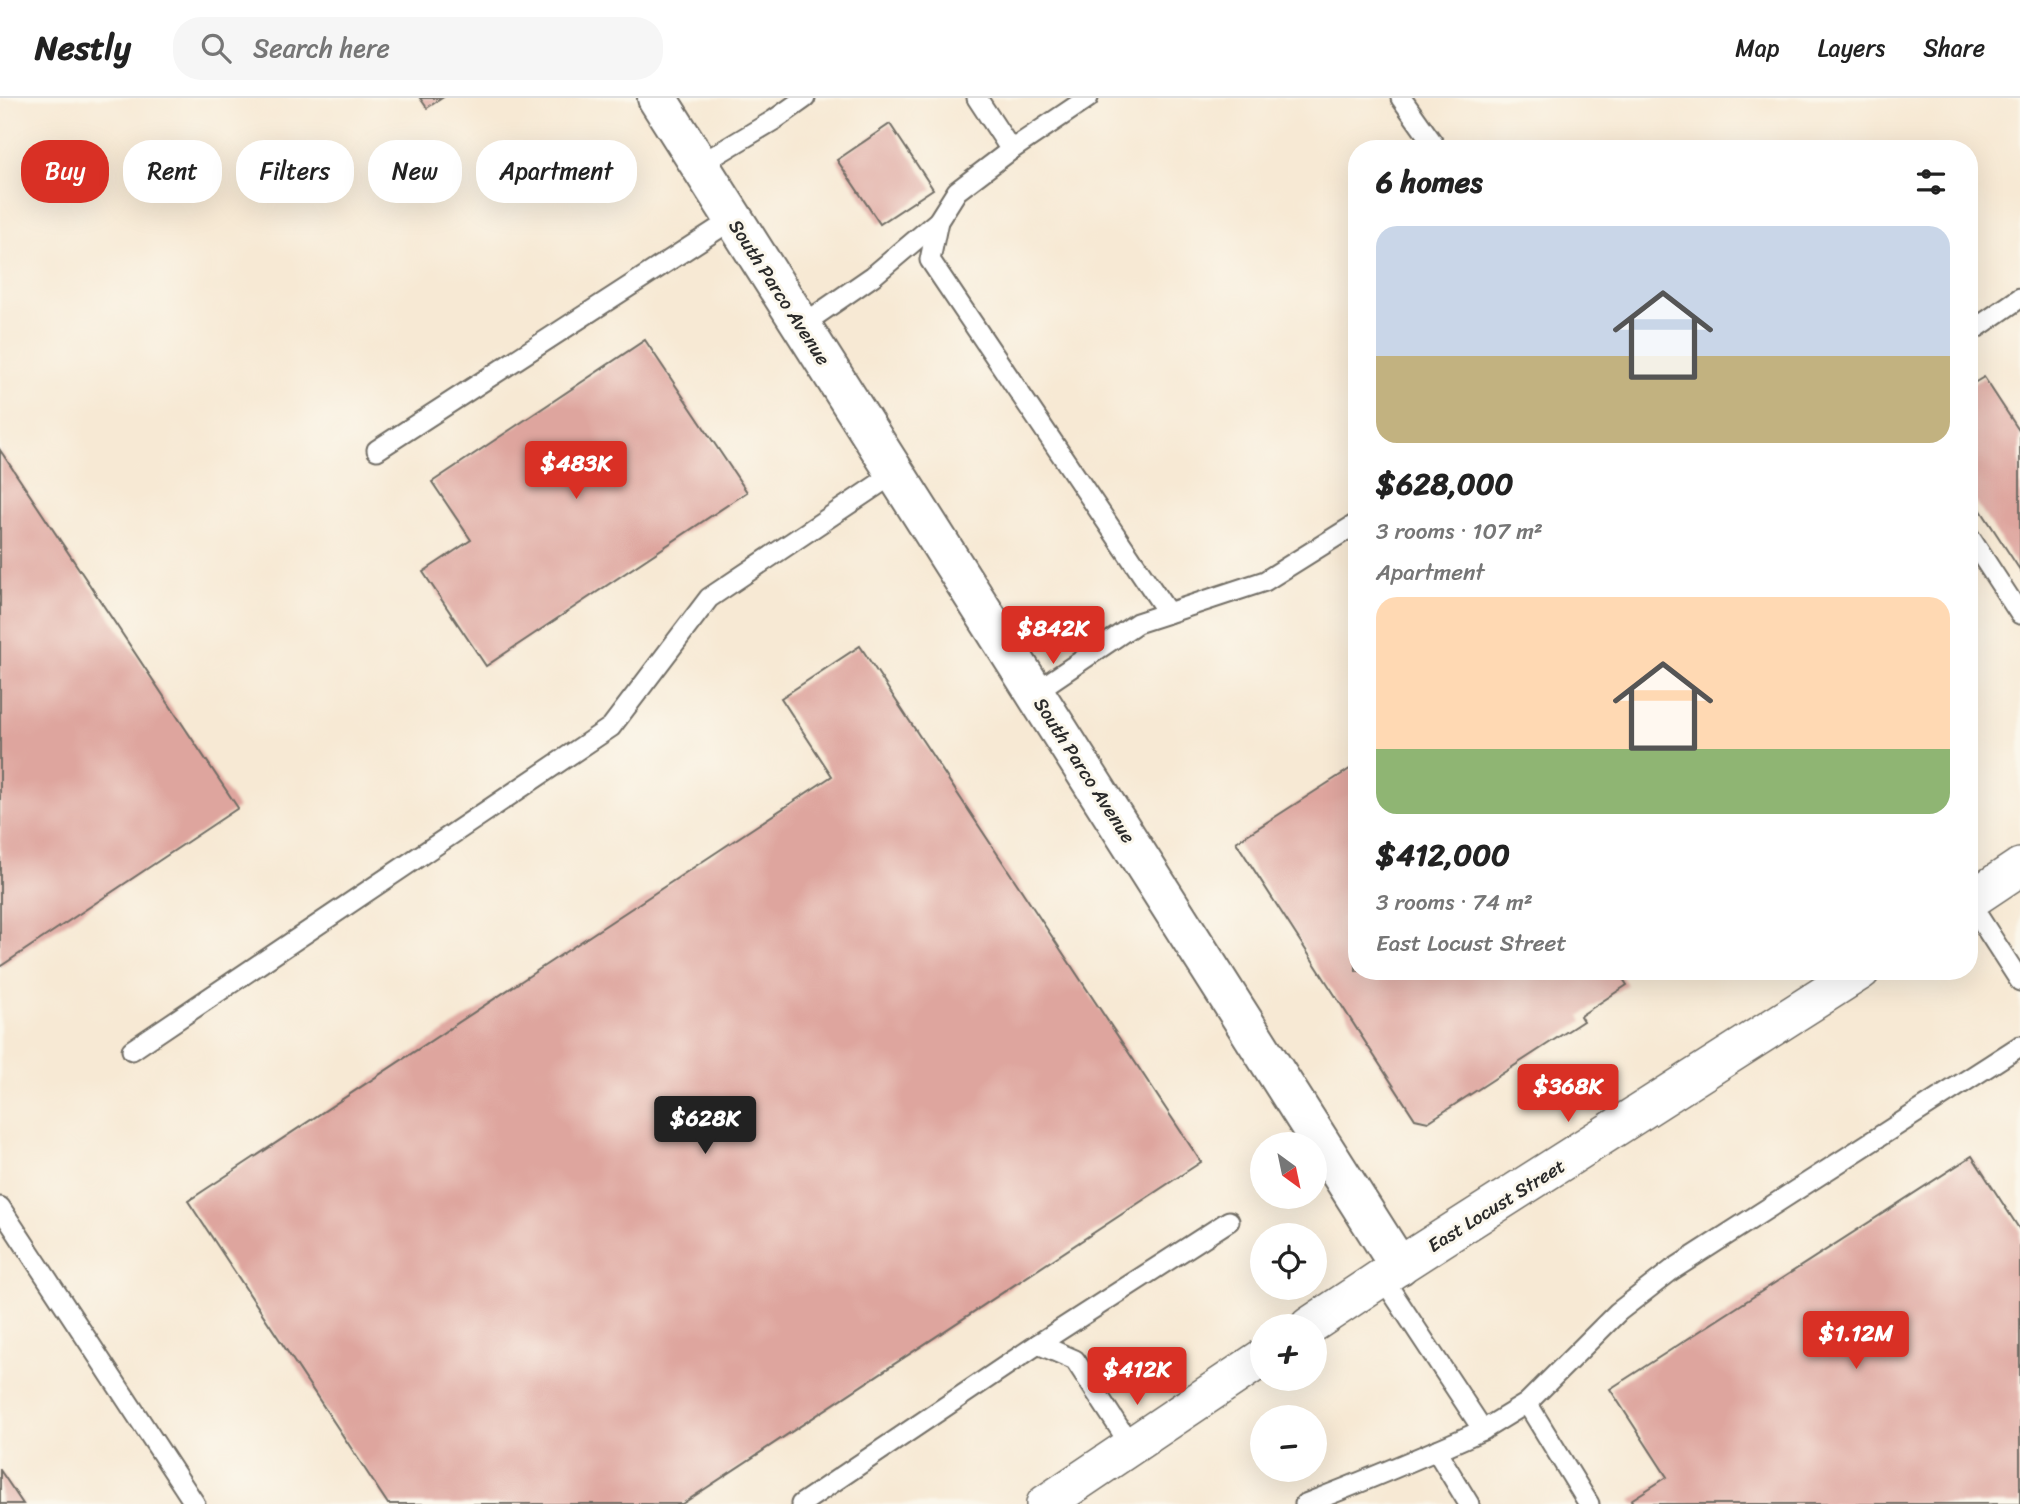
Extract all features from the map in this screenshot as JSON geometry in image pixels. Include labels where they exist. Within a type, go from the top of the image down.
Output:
[{"type":"street","name":"South Parco Avenue","points":[[657,98],[1035,692],[1390,1272]]},
{"type":"street","points":[[1978,895],[2020,867]]},
{"type":"street","name":"East Locust Street","points":[[1326,1314],[1847,980]]},
{"type":"street","points":[[1045,1504],[1250,1366]]},
{"type":"lane","points":[[699,164],[774,120],[805,98]]},
{"type":"lane","points":[[977,98],[1011,150]]},
{"type":"lane","points":[[802,325],[873,276],[938,221],[957,191],[1011,150],[1088,98]]},
{"type":"lane","points":[[1401,98],[1431,140]]},
{"type":"lane","points":[[377,450],[733,219]]},
{"type":"lane","points":[[938,221],[929,260],[1168,613]]},
{"type":"lane","points":[[1978,327],[2020,298]]},
{"type":"lane","points":[[132,1050],[611,727],[709,598],[895,473]]},
{"type":"lane","points":[[1035,692],[1137,623],[1265,581],[1348,529]]},
{"type":"lane","points":[[1978,550],[2020,614]]},
{"type":"lane","points":[[1978,915],[2020,981]]},
{"type":"lane","points":[[1305,1504],[1364,1482],[1483,1430],[1527,1404],[1618,1312],[1672,1270],[2020,1046]]},
{"type":"lane","points":[[0,1207],[195,1504]]},
{"type":"lane","points":[[801,1504],[1038,1344],[1229,1221]]},
{"type":"lane","points":[[1390,1272],[1483,1430]]},
{"type":"lane","points":[[1038,1344],[1075,1360],[1131,1446]]},
{"type":"lane","points":[[1527,1404],[1589,1504]]},
{"type":"lane","points":[[1436,1450],[1469,1504]]},
{"type":"building","points":[[420,98],[442,98],[427,108]]},
{"type":"building","points":[[890,124],[933,189],[880,224],[837,160]]},
{"type":"building","points":[[645,340],[747,492],[486,666],[423,572],[471,540],[432,482]]},
{"type":"building","points":[[1984,377],[2020,432],[2020,570],[1978,506],[1978,381]]},
{"type":"building","points":[[0,450],[238,808],[1,966],[0,965]]},
{"type":"building","points":[[860,646],[1201,1162],[682,1504],[388,1504],[188,1201],[832,776],[781,698]]},
{"type":"building","points":[[1348,770],[1348,980],[1624,980],[1627,985],[1580,1016],[1583,1021],[1428,1122],[1415,1119],[1236,842]]},
{"type":"building","points":[[1972,1156],[2020,1230],[2020,1504],[1634,1504],[1631,1500],[1667,1477],[1610,1389]]},
{"type":"building","points":[[0,1470],[23,1504],[0,1504]]}]
